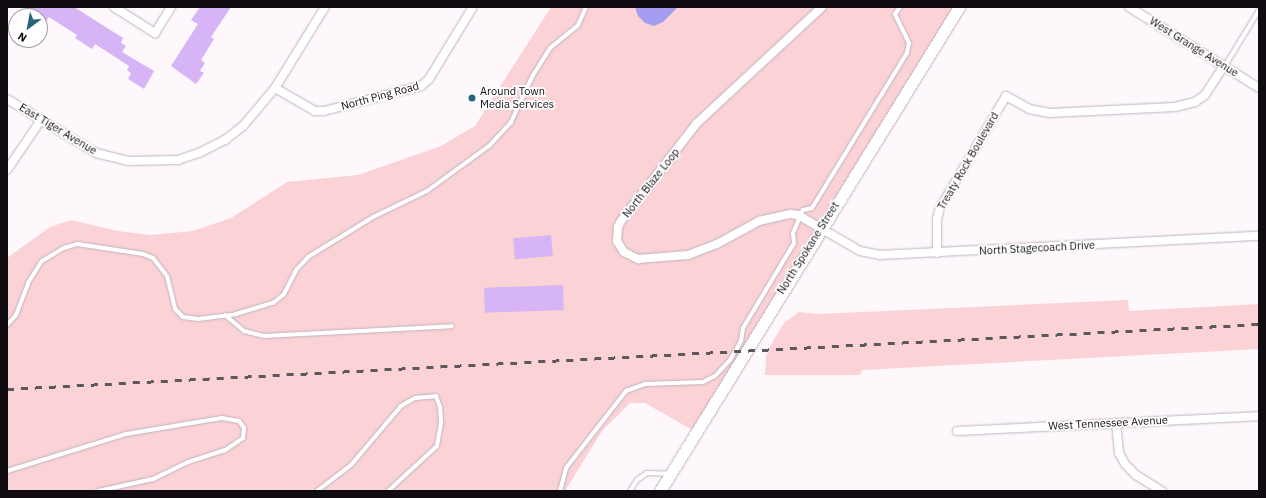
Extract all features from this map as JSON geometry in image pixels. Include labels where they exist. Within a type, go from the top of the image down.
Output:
[{"type":"street","points":[[114,7],[155,33],[171,7]]},
{"type":"street","name":"East Tiger Avenue","points":[[7,99],[82,145],[110,157],[153,162],[178,160],[201,152],[225,140],[243,126],[275,88],[325,7]]},
{"type":"street","name":"North Ping Road","points":[[275,88],[308,109],[320,111],[421,86],[429,79],[473,7]]},
{"type":"street","name":"North Blaze Loop","points":[[800,216],[790,214],[759,221],[717,244],[688,255],[638,259],[624,252],[617,241],[618,227],[621,221],[697,123],[822,7]]},
{"type":"street","name":"North Spokane Street","points":[[660,491],[820,229],[959,7]]},
{"type":"street","name":"West Grange Avenue","points":[[1129,7],[1259,88]]},
{"type":"street","name":"Treaty Rock Boulevard","points":[[937,253],[937,220],[940,208],[1006,96],[1029,109],[1050,114],[1175,107],[1195,102],[1205,95],[1224,66]]},
{"type":"street","points":[[7,170],[41,120]]},
{"type":"street","points":[[800,216],[820,229]]},
{"type":"street","name":"North Stagecoach Drive","points":[[820,229],[860,251],[880,255],[1259,236]]},
{"type":"street","name":"West Tennessee Avenue","points":[[957,431],[1259,416]]},
{"type":"street","points":[[1116,423],[1120,453],[1125,464],[1136,475],[1162,491]]},
{"type":"lane","points":[[7,325],[16,315],[28,283],[42,261],[64,248],[83,244],[143,254],[153,258],[167,276],[175,309],[183,317],[198,319],[225,315],[244,312],[273,303],[284,294],[297,270],[308,257],[373,217],[427,191],[489,146],[511,122],[532,77],[550,48],[578,25],[586,7]]},
{"type":"lane","points":[[560,491],[566,468],[626,391],[645,384],[704,382],[725,367],[741,341],[743,328],[794,243],[793,233],[803,210],[812,208],[907,54],[909,43],[907,36],[895,14],[900,7]]},
{"type":"lane","points":[[1224,66],[1259,11]]},
{"type":"lane","points":[[225,315],[244,331],[264,336],[452,326]]},
{"type":"lane","points":[[317,491],[351,465],[401,406],[415,398],[436,396],[440,407],[441,423],[437,446],[388,491]]},
{"type":"lane","points":[[7,471],[126,434],[222,418],[240,421],[244,428],[243,438],[225,450],[188,462],[153,479],[98,491]]},
{"type":"lane","points":[[630,491],[637,480],[647,473],[670,474]]},
{"type":"shaded area","points":[[551,7],[959,7],[696,432],[645,403],[630,403],[602,431],[565,491],[7,491],[7,258],[50,227],[71,220],[118,231],[150,235],[193,231],[231,218],[287,182],[358,175],[441,146],[475,126]]},
{"type":"shaded area","points":[[635,7],[678,7],[663,22],[654,26],[645,23],[638,16]]},
{"type":"shaded area","points":[[1128,300],[1129,311],[1259,304],[1259,349],[862,370],[860,375],[765,375],[766,356],[773,341],[784,323],[799,312],[819,314]]},
{"type":"building","points":[[74,7],[123,38],[121,43],[126,46],[122,52],[154,71],[144,89],[128,79],[131,73],[127,70],[129,66],[95,44],[92,49],[75,38],[77,35],[49,17],[48,19],[48,8],[31,8]]},
{"type":"building","points":[[200,7],[231,7],[211,37],[214,39],[201,60],[205,63],[200,71],[204,73],[196,84],[171,66],[198,24],[191,20]]},
{"type":"building","points":[[551,235],[553,256],[515,259],[513,238]]},
{"type":"building","points":[[563,285],[564,310],[485,313],[484,288]]},
{"type":"railway","points":[[7,389],[1259,324]]},
{"type":"place","name":"Around Town Media Services","points":[[472,98]]}]
